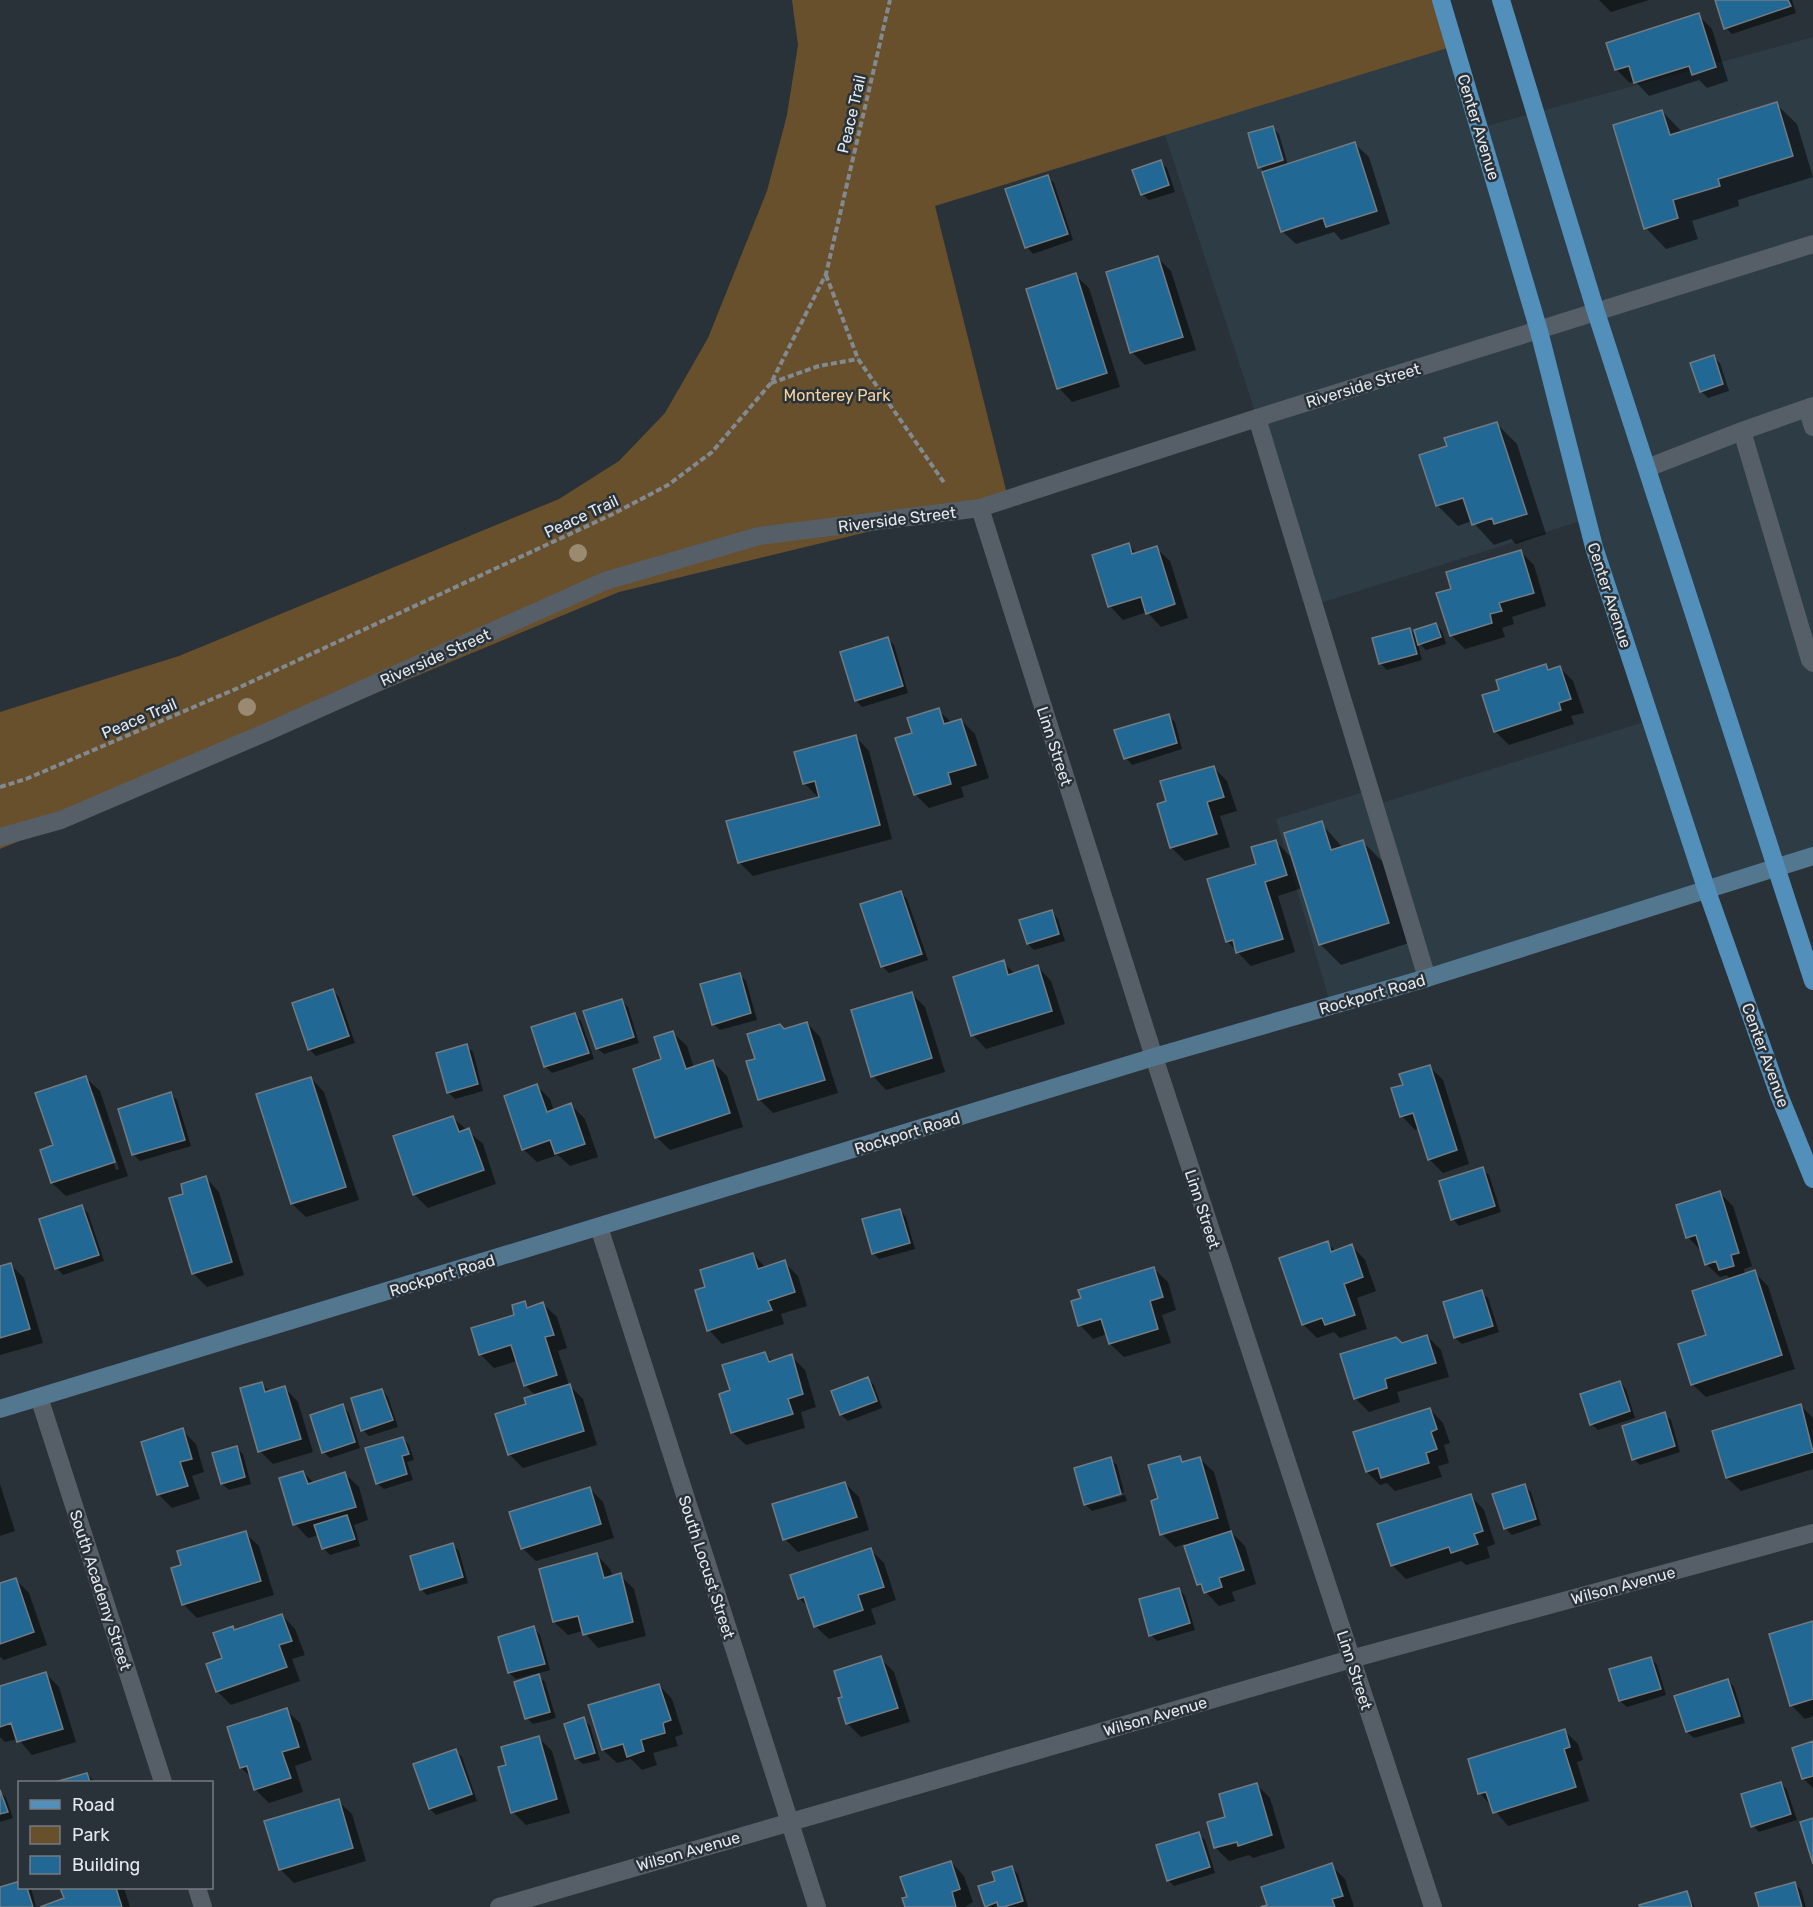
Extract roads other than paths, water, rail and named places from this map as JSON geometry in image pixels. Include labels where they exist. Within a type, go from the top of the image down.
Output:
[{"type":"main road","name":"Center Avenue","points":[[1441,0],[1539,330],[1594,547],[1707,891],[1779,1095],[1813,1179]]},
{"type":"main road","points":[[1501,0],[1596,312],[1813,981]]},
{"type":"street","name":"Riverside Street","points":[[0,837],[61,820],[269,731],[604,581],[759,536],[972,510],[1813,244]]},
{"type":"street","points":[[1647,468],[1810,407],[1813,427]]},
{"type":"street","points":[[1257,418],[1427,978]]},
{"type":"street","points":[[1742,431],[1813,663]]},
{"type":"street","name":"Linn Street","points":[[972,510],[1433,1907]]},
{"type":"street","name":"Rockport Road","points":[[0,1409],[1154,1058],[1427,978],[1813,856]]},
{"type":"street","name":"South Locust Street","points":[[598,1227],[817,1907]]},
{"type":"street","name":"South Academy Street","points":[[39,1397],[163,1781]]},
{"type":"street","name":"Wilson Avenue","points":[[499,1907],[1351,1659],[1813,1533]]},
{"type":"street","points":[[198,1889],[203,1907]]},
{"type":"park label","name":"Monterey Park","points":[[837,395]]}]
